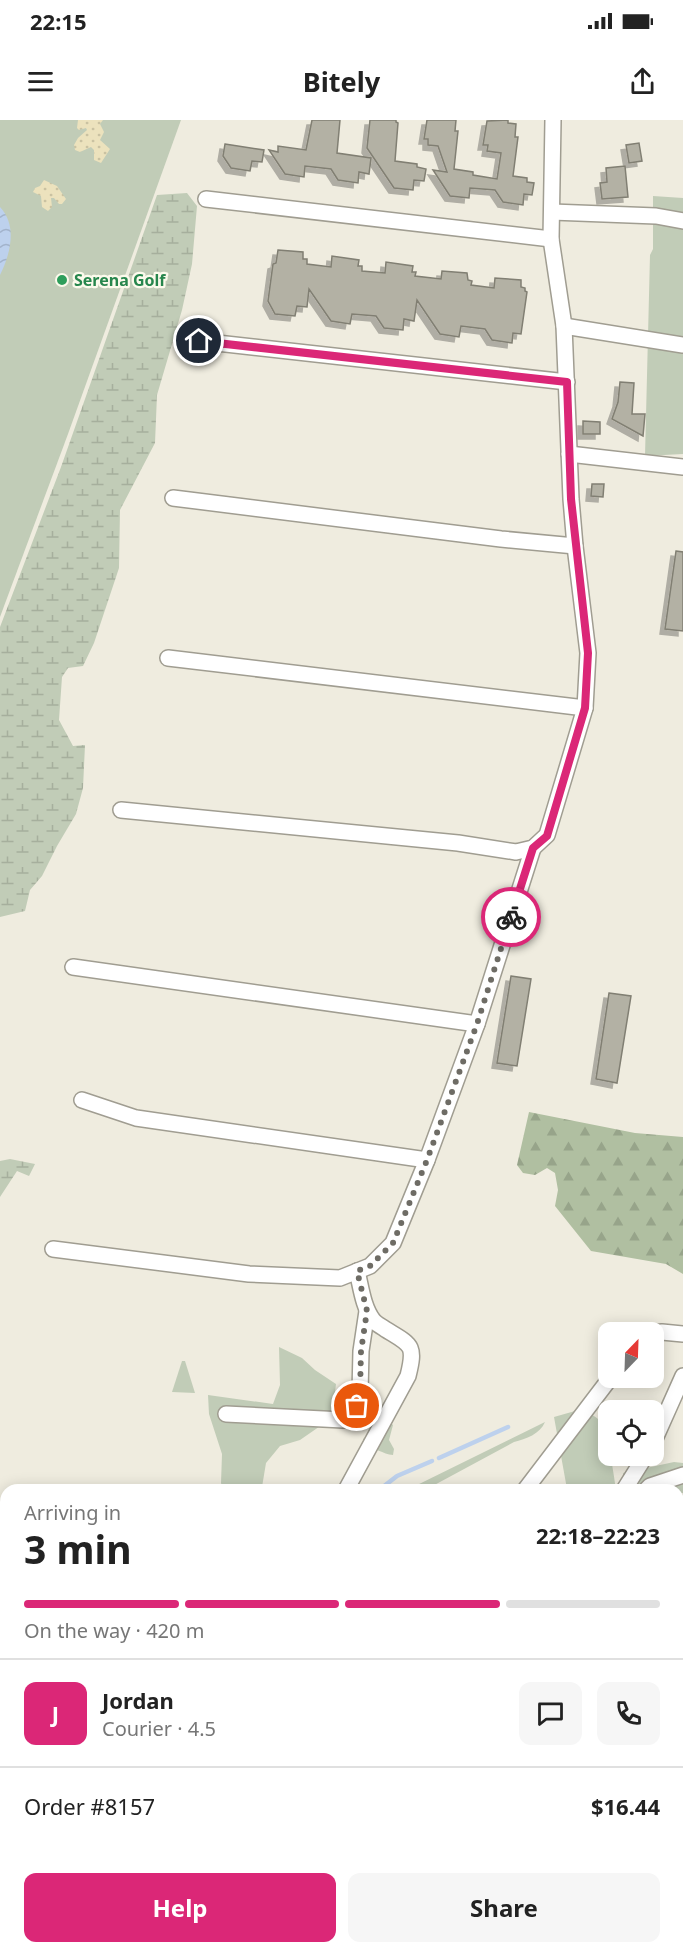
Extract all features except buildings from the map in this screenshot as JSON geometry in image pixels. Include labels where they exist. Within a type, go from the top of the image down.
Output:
[{"type":"street","points":[[121,810],[458,843],[516,852],[533,848],[547,836],[585,708],[588,653],[575,546],[564,326],[551,239],[553,120]]},
{"type":"street","points":[[206,199],[551,239]]},
{"type":"street","points":[[552,212],[656,216],[683,220]]},
{"type":"street","points":[[564,326],[683,345]]},
{"type":"street","points":[[199,341],[567,382]]},
{"type":"street","points":[[569,454],[683,466]]},
{"type":"street","points":[[172,498],[501,539],[575,546]]},
{"type":"street","points":[[168,658],[585,708]]},
{"type":"street","points":[[53,1249],[249,1274],[340,1278],[370,1266],[393,1243],[427,1160],[477,1024],[533,848]]},
{"type":"street","points":[[73,967],[477,1024]]},
{"type":"street","points":[[82,1100],[136,1118],[427,1160]]},
{"type":"street","points":[[349,1484],[408,1376],[412,1361],[411,1348],[405,1341],[375,1322],[367,1311],[357,1271]]},
{"type":"street","points":[[226,1414],[343,1420],[357,1406],[367,1311]]},
{"type":"street","points":[[664,1332],[683,1334]]},
{"type":"street","points":[[664,1419],[683,1376]]},
{"type":"street","points":[[530,1484],[603,1388]]},
{"type":"street","points":[[628,1484],[639,1466]]},
{"type":"street","points":[[656,1484],[683,1475]]},
{"type":"green space","name":"Serena Golf","points":[[0,120],[181,120],[0,617]]},
{"type":"green space","points":[[187,193],[197,206],[192,264],[182,310],[157,395],[155,443],[120,510],[119,568],[94,643],[83,666],[68,668],[62,677],[59,720],[73,746],[85,745],[83,788],[76,814],[42,876],[30,890],[25,911],[0,917],[0,627],[61,467],[157,195]]},
{"type":"green space","points":[[653,196],[683,198],[683,454],[645,456],[650,255],[653,249]]},
{"type":"green space","points":[[529,1112],[635,1133],[683,1137],[683,1274],[666,1264],[591,1251],[555,1206],[558,1190],[555,1173],[547,1168],[535,1175],[523,1173],[517,1165]]},
{"type":"green space","points":[[10,1159],[35,1164],[29,1176],[17,1171],[0,1197],[0,1161]]},
{"type":"green space","points":[[279,1347],[302,1358],[336,1384],[335,1392],[340,1395],[340,1400],[333,1406],[326,1422],[300,1440],[280,1446],[266,1463],[262,1484],[221,1484],[222,1454],[209,1414],[208,1395],[273,1404],[280,1385]]},
{"type":"green space","points":[[182,1361],[185,1361],[195,1393],[172,1392]]},
{"type":"green space","points":[[575,1411],[590,1414],[598,1419],[598,1466],[612,1466],[615,1484],[566,1484],[554,1417]]},
{"type":"green space","points":[[387,1419],[393,1425],[389,1440],[394,1449],[393,1455],[363,1447],[363,1439]]},
{"type":"green space","points":[[545,1422],[540,1430],[532,1435],[514,1442],[436,1484],[419,1484]]},
{"type":"green space","points":[[674,1462],[683,1463],[683,1484],[627,1484],[624,1482],[623,1473],[664,1466]]},
{"type":"sand","points":[[78,120],[103,120],[100,124],[104,132],[100,140],[110,149],[101,163],[94,160],[94,150],[91,147],[80,152],[75,150],[74,145],[78,138],[87,130],[77,128]]},
{"type":"sand","points":[[44,180],[57,186],[66,199],[59,204],[51,198],[52,207],[48,211],[42,207],[41,196],[33,192]]},
{"type":"water","points":[[0,207],[6,215],[11,232],[7,259],[0,275]]},
{"type":"waterway","points":[[439,1458],[508,1427]]},
{"type":"waterway","points":[[387,1484],[397,1476],[432,1461]]},
{"type":"way so far","points":[[357,1406],[367,1311],[357,1271],[370,1266],[393,1243],[427,1160],[477,1024],[511,917]]},
{"type":"place","name":"Serena Golf","points":[[62,280]]},
{"type":"route","points":[[199,341],[567,382],[571,499],[588,653],[585,708],[547,836],[533,848],[511,917]]}]
